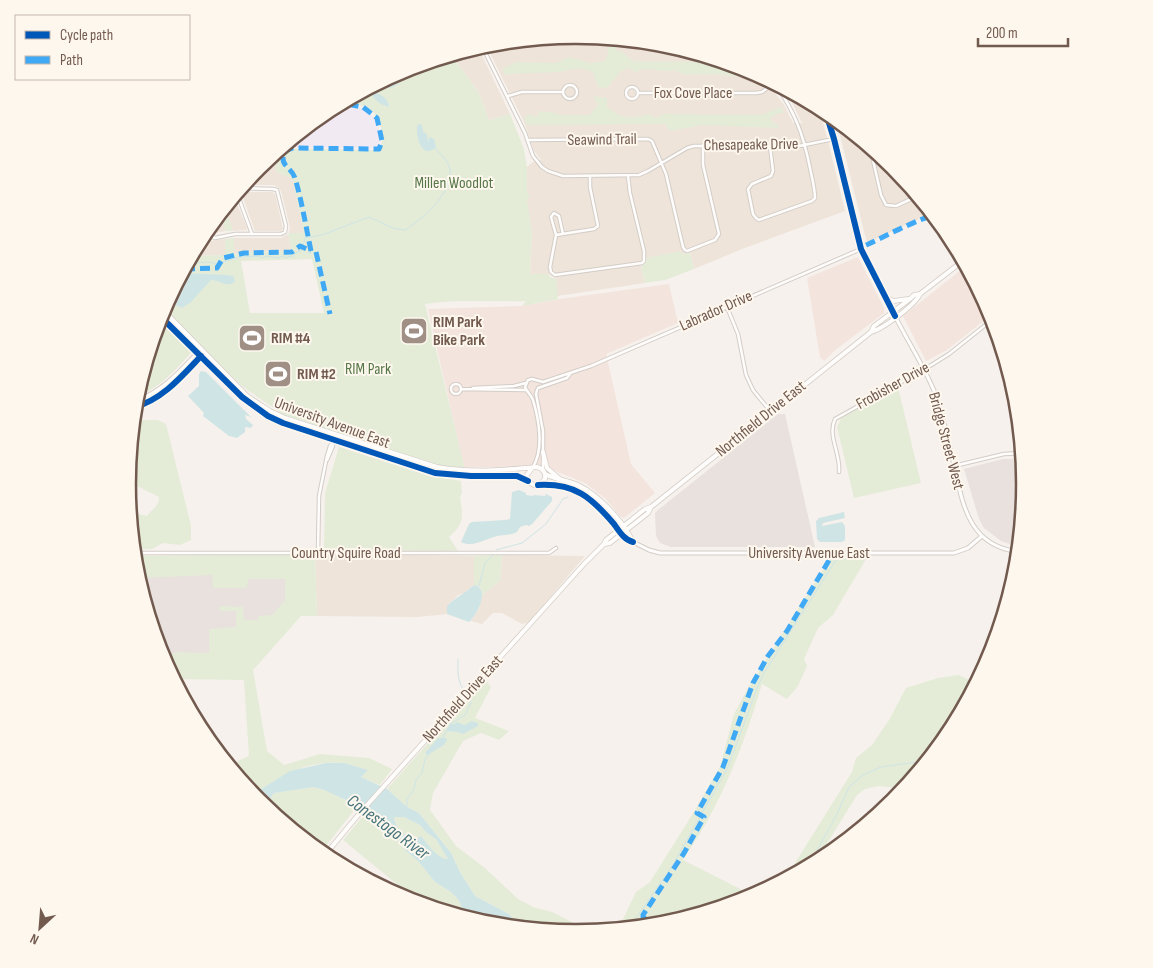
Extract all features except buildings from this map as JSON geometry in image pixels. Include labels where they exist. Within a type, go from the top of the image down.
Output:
[{"type":"main road","name":"Bridge Street West","points":[[829,124],[862,249],[894,314]]},
{"type":"main road","name":"Northfield Drive East","points":[[894,314],[918,299],[920,294],[958,264]]},
{"type":"main road","name":"Northfield Drive East","points":[[330,849],[358,814],[606,540],[648,513],[651,507],[871,332],[877,330],[910,298],[920,294]]},
{"type":"main road","points":[[886,298],[894,301],[910,298]]},
{"type":"main road","name":"University Avenue East","points":[[169,317],[199,351]]},
{"type":"main road","name":"University Avenue East","points":[[167,323],[199,351],[242,397],[268,416],[283,423],[435,473],[462,476],[518,476],[528,481]]},
{"type":"main road","name":"University Avenue East","points":[[334,440],[454,470],[492,471],[532,468]]},
{"type":"main road","points":[[543,452],[548,468],[564,481]]},
{"type":"main road","points":[[537,467],[544,471],[543,482],[538,485],[528,481],[528,472],[532,468],[537,467]]},
{"type":"main road","name":"University Avenue East","points":[[544,471],[552,478],[576,484],[590,492],[610,510],[622,530]]},
{"type":"main road","name":"University Avenue East","points":[[538,485],[559,485],[582,493],[597,505],[633,542]]},
{"type":"street","name":"Chesapeake Drive","points":[[486,53],[535,159],[548,171],[563,176],[628,176],[644,174],[687,148],[703,145],[805,145],[834,139]]},
{"type":"street","points":[[570,86],[576,89],[574,98],[568,99],[564,96],[563,92],[566,87],[570,86]]},
{"type":"street","name":"Fox Cove Place","points":[[630,87],[635,88],[638,93],[636,97],[631,99],[626,94],[630,87]]},
{"type":"street","name":"Fox Cove Place","points":[[638,93],[756,93],[762,92],[768,88]]},
{"type":"street","points":[[507,96],[522,92],[563,92]]},
{"type":"street","points":[[770,146],[773,171],[771,176],[752,184],[748,189],[753,214],[759,220],[812,201],[815,198],[799,124],[782,95]]},
{"type":"street","name":"Seawind Trail","points":[[527,140],[648,139],[652,141],[661,164]]},
{"type":"street","points":[[661,164],[666,174],[685,250],[690,250],[715,240],[719,234],[703,165],[703,145]]},
{"type":"street","points":[[873,158],[881,195],[886,205],[896,206],[911,199]]},
{"type":"street","points":[[556,236],[597,228],[598,224],[590,187],[590,176]]},
{"type":"street","points":[[563,234],[559,216],[554,213],[551,217],[556,236],[550,267],[554,275],[642,264],[644,252],[630,193],[628,176]]},
{"type":"street","points":[[212,237],[235,234],[281,234],[285,232],[286,226],[279,194],[273,188],[251,188]]},
{"type":"street","points":[[240,201],[252,234]]},
{"type":"street","name":"Labrador Drive","points":[[537,381],[544,382],[572,373],[862,249]]},
{"type":"street","points":[[726,307],[738,334],[746,375],[754,390],[771,412]]},
{"type":"street","name":"Bridge Street West","points":[[894,314],[925,369],[940,410],[965,510],[972,525],[982,536],[1011,550]]},
{"type":"street","name":"Frobisher Drive","points":[[839,472],[840,463],[832,431],[835,419],[925,369],[949,354],[986,325]]},
{"type":"street","points":[[145,398],[164,387],[199,351]]},
{"type":"street","points":[[144,404],[162,394],[203,355]]},
{"type":"street","name":"Labrador Drive","points":[[538,389],[567,378],[572,373]]},
{"type":"street","points":[[470,389],[479,386],[514,386],[526,383],[531,379],[537,381],[538,389],[536,394],[543,431],[543,452],[541,456],[544,471]]},
{"type":"street","points":[[526,383],[533,400],[539,442],[537,457],[532,468]]},
{"type":"street","points":[[461,389],[520,389],[534,392],[538,389]]},
{"type":"street","points":[[318,552],[319,496],[327,460],[334,440]]},
{"type":"street","points":[[954,466],[1004,454],[1016,453]]},
{"type":"street","name":"University Avenue East","points":[[633,542],[648,550],[660,553],[954,553],[968,548],[982,536]]},
{"type":"street","name":"Country Squire Road","points":[[142,553],[549,553],[556,548]]},
{"type":"shaded area","points":[[576,44],[634,48],[690,59],[745,77],[773,90],[784,105],[793,123],[802,123],[791,100],[821,118],[845,211],[694,269],[690,253],[647,258],[641,267],[645,283],[557,296],[556,279],[549,274],[530,274],[532,232],[527,208],[527,167],[533,162],[541,160],[534,151],[524,122],[490,52],[548,45]]},
{"type":"shaded area","points":[[482,54],[510,114],[489,120],[478,91],[456,62],[452,62]]},
{"type":"shaded area","points":[[351,106],[363,109],[376,119],[381,139],[377,148],[293,147]]},
{"type":"shaded area","points":[[839,131],[888,173],[926,216],[867,243]]},
{"type":"shaded area","points":[[275,163],[276,172],[292,177],[304,233],[289,233],[290,227],[281,191],[274,185],[254,185]]},
{"type":"shaded area","points":[[248,192],[272,192],[275,194],[283,229],[281,231],[255,231],[243,198]]},
{"type":"shaded area","points":[[237,204],[247,228],[246,230],[233,231],[227,216]]},
{"type":"shaded area","points":[[223,222],[226,231],[215,233]]},
{"type":"shaded area","points":[[288,234],[292,251],[242,252],[233,254],[234,238],[281,238]]},
{"type":"shaded area","points":[[225,239],[225,255],[200,256],[209,240]]},
{"type":"shaded area","points":[[858,257],[884,308],[884,313],[834,351],[824,361],[820,357],[807,278]]},
{"type":"shaded area","points":[[961,270],[985,320],[947,350],[926,361],[903,316]]},
{"type":"shaded area","points":[[669,284],[678,323],[606,354],[631,464],[655,493],[624,518],[620,516],[606,499],[585,483],[538,464],[517,467],[464,467],[428,309],[522,306]]},
{"type":"shaded area","points":[[778,414],[785,414],[815,547],[671,547],[660,543],[656,536],[655,513]]},
{"type":"shaded area","points":[[1003,459],[1016,459],[1016,513],[1012,545],[1001,541],[984,528],[979,519],[964,469]]},
{"type":"shaded area","points":[[315,554],[474,556],[474,585],[458,595],[447,606],[447,614],[418,617],[317,616]]},
{"type":"shaded area","points":[[502,555],[585,556],[529,622],[522,624],[502,613],[493,613],[482,624],[471,621],[479,608],[482,595],[500,581]]},
{"type":"shaded area","points":[[144,565],[290,575],[288,600],[274,621],[238,630],[213,653],[172,656],[151,598]]},
{"type":"green space","points":[[607,45],[616,46],[616,50],[621,51],[633,61],[700,62],[745,77],[685,75],[675,70],[646,69],[635,72],[628,68],[621,71],[607,88],[598,87],[593,72],[583,69],[551,73],[505,75],[502,69],[516,62],[556,63],[570,57],[590,63],[605,61],[608,55]]},
{"type":"green space","points":[[456,62],[478,91],[489,120],[510,114],[524,149],[527,167],[527,192],[530,197],[527,200],[532,232],[530,274],[548,274],[556,279],[558,299],[522,306],[526,301],[463,301],[425,304],[465,469],[436,465],[287,417],[243,387],[199,344],[163,381],[146,392],[151,370],[170,316],[200,256],[225,255],[225,239],[234,238],[234,254],[242,252],[292,251],[288,234],[304,233],[292,178],[276,172],[275,163],[289,151],[294,149],[378,150],[382,143],[380,123],[373,112],[355,104],[408,77]],"holes":[[[312,259],[324,313],[250,313],[241,261]]]},
{"type":"green space","points":[[593,96],[607,98],[607,107],[617,114],[627,117],[649,114],[655,118],[664,114],[761,115],[781,107],[784,113],[779,113],[770,118],[772,122],[779,126],[778,128],[703,125],[670,131],[665,124],[528,125],[524,120],[527,114],[537,117],[539,111],[560,115],[590,115],[598,105]]},
{"type":"green space","points":[[228,215],[233,231],[226,231],[223,222]]},
{"type":"green space","points":[[680,251],[683,254],[690,253],[694,269],[665,280],[645,283],[641,267],[647,261],[647,258]]},
{"type":"green space","points":[[898,387],[921,483],[854,498],[837,427],[841,418]]},
{"type":"green space","points":[[141,420],[158,420],[166,424],[191,526],[191,540],[180,545],[163,543],[152,549],[141,549],[137,514],[147,516],[157,506],[159,497],[137,486],[137,455]]},
{"type":"green space","points":[[339,447],[429,476],[461,481],[462,519],[458,528],[449,537],[458,551],[324,550],[325,493]]},
{"type":"green space","points":[[315,554],[317,616],[301,616],[253,670],[267,751],[284,765],[320,754],[369,758],[392,769],[380,785],[361,777],[368,770],[342,763],[329,763],[317,764],[294,771],[260,790],[236,762],[249,756],[244,680],[182,679],[171,654],[177,652],[209,653],[209,629],[236,627],[236,611],[220,611],[219,606],[243,607],[244,620],[258,620],[258,616],[272,615],[285,600],[285,579],[248,579],[247,588],[213,588],[212,575],[147,578],[143,556]]},
{"type":"green space","points":[[502,555],[500,581],[482,595],[480,588],[474,585],[474,556]]},
{"type":"green space","points":[[831,557],[866,559],[833,615],[818,628],[804,659],[807,666],[798,686],[787,699],[762,684],[728,780],[710,817],[683,860],[745,891],[718,901],[662,916],[619,922],[623,919],[636,892],[650,882],[720,767],[734,714],[748,688]]},
{"type":"green space","points":[[959,675],[970,681],[943,729],[926,752],[895,788],[879,786],[865,789],[857,795],[825,847],[792,868],[852,772],[856,758],[872,745],[889,720],[906,688],[938,678]]},
{"type":"green space","points":[[485,679],[491,687],[475,718],[509,731],[499,740],[481,733],[463,741],[433,793],[430,810],[456,846],[485,868],[518,899],[533,907],[552,912],[575,924],[514,919],[509,914],[475,896],[451,853],[419,813],[407,807],[387,789]]},
{"type":"green space","points":[[314,787],[336,795],[356,808],[326,846],[286,815],[270,799],[274,793]]},
{"type":"green space","points":[[364,815],[395,837],[435,882],[458,899],[463,909],[402,888],[343,840]]},
{"type":"green space","points":[[395,817],[404,817],[420,825],[426,832],[436,838],[448,859],[444,859],[436,854],[421,836],[415,839],[401,832],[394,819]]},
{"type":"water","points":[[398,82],[393,87],[387,87]]},
{"type":"water","points":[[375,93],[385,98],[389,107],[383,105],[372,94]]},
{"type":"water","points":[[418,124],[422,125],[423,132],[427,134],[428,142],[430,137],[434,139],[436,147],[427,151],[423,149],[418,140]]},
{"type":"water","points":[[190,273],[233,276],[235,281],[227,284],[211,280],[191,302],[182,308],[175,304],[180,293],[183,292],[181,291]]},
{"type":"water","points":[[201,371],[206,372],[251,417],[245,415],[246,419],[253,425],[251,428],[245,427],[245,432],[237,438],[229,436],[203,416],[204,413],[188,396],[199,386],[199,374]]},
{"type":"water","points":[[519,490],[526,493],[526,495],[545,496],[546,494],[552,497],[552,501],[532,524],[520,527],[517,532],[497,536],[474,544],[461,542],[469,524],[472,522],[510,519],[512,492]]},
{"type":"water","points":[[844,512],[845,518],[823,523],[822,526],[842,522],[845,526],[845,540],[842,542],[820,542],[817,539],[816,521],[819,518]]},
{"type":"water","points":[[474,585],[482,591],[482,596],[476,614],[469,622],[447,614],[447,606]]},
{"type":"water","points":[[472,721],[478,723],[478,726],[463,734],[446,731],[450,724],[455,724],[456,722],[465,725]]},
{"type":"water","points":[[438,738],[446,738],[447,740],[444,745],[427,755],[425,753]]},
{"type":"water","name":"Conestogo River","points":[[326,763],[344,763],[368,770],[361,777],[387,789],[407,807],[419,813],[451,853],[475,896],[509,914],[514,919],[463,909],[458,899],[435,882],[395,837],[370,820],[348,801],[314,787],[274,793],[270,799],[260,790],[290,771]],"holes":[[[395,817],[404,817],[420,825],[436,839],[448,859],[436,854],[421,836],[415,839],[401,832],[394,819]]]},
{"type":"waterway","points":[[196,263],[209,262],[215,264],[240,257],[292,257],[302,250],[305,238],[322,235],[369,217],[393,228],[405,230],[433,207],[440,199],[448,183],[449,166],[443,156],[434,148]]},
{"type":"waterway","points":[[496,550],[522,543],[546,524],[563,499],[568,497]]},
{"type":"waterway","points":[[479,586],[485,563],[493,555]]},
{"type":"waterway","points":[[635,920],[671,868],[728,767],[764,673],[836,560]]},
{"type":"waterway","points":[[450,724],[465,715],[471,703],[460,682],[458,659]]},
{"type":"waterway","points":[[443,738],[446,731]]},
{"type":"waterway","points":[[406,808],[407,799],[414,789],[416,780],[422,773],[425,759],[430,753]]},
{"type":"waterway","points":[[815,854],[849,787],[863,775],[881,767],[918,762]]},
{"type":"marked path","points":[[291,149],[379,149],[382,141],[377,118],[363,107],[353,105]]},
{"type":"marked path","points":[[283,156],[284,163],[295,178],[311,251]]},
{"type":"marked path","points":[[866,245],[927,217]]},
{"type":"marked path","points":[[193,269],[217,268],[223,258],[244,253],[292,252],[300,246],[311,251]]},
{"type":"marked path","points":[[316,252],[330,314]]},
{"type":"marked path","points":[[646,918],[643,915],[684,853],[704,817],[697,813],[723,767],[753,683],[768,656],[787,631],[831,557]]},
{"type":"cycle path","points":[[829,124],[861,249],[895,316]]},
{"type":"cycle path","points":[[167,323],[242,397],[268,416],[283,423],[435,473],[471,476],[517,476],[528,481]]},
{"type":"cycle path","points":[[144,403],[163,393],[201,356]]},
{"type":"cycle path","points":[[538,485],[562,486],[590,499],[624,537],[633,542]]},
{"type":"place","name":"RIM Park Bike Park","points":[[414,331]]},
{"type":"place","name":"RIM #4","points":[[252,338]]},
{"type":"place","name":"RIM #2","points":[[278,374]]},
{"type":"park label","name":"Millen Woodlot","points":[[454,183]]},
{"type":"park label","name":"RIM Park","points":[[368,369]]}]
